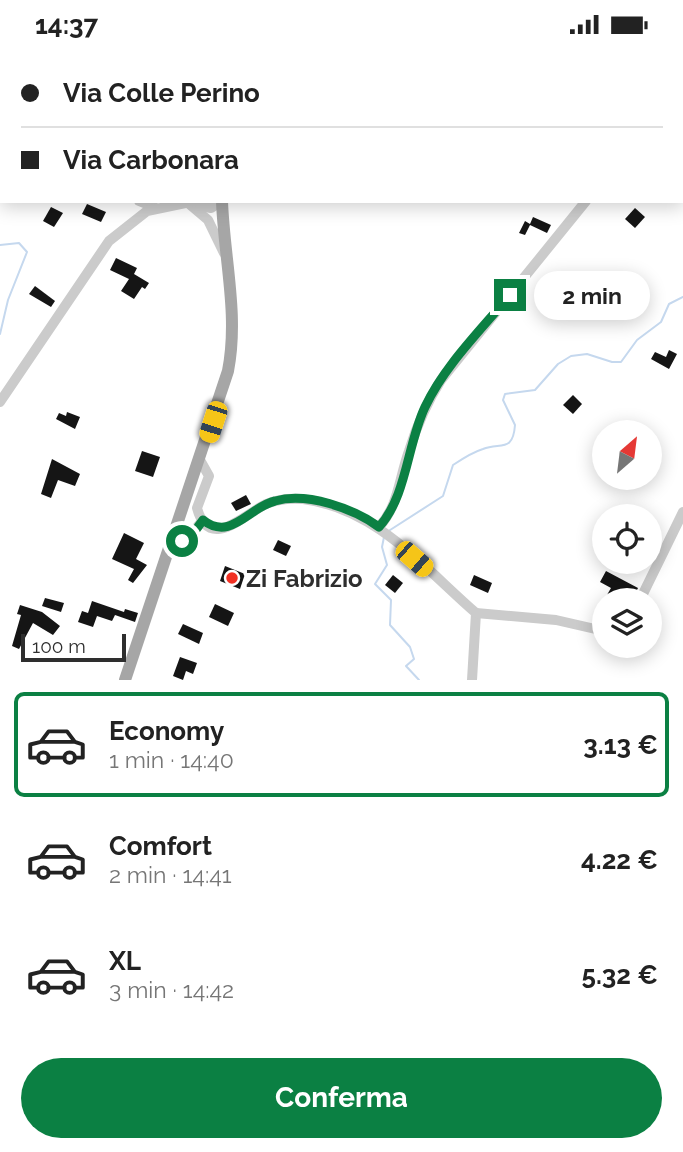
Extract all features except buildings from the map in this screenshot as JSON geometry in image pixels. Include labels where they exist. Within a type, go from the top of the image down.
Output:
[{"type":"main road","points":[[125,680],[221,397],[231,353],[231,296],[222,203]]},
{"type":"street","points":[[144,203],[156,208]]},
{"type":"street","points":[[0,402],[27,357],[65,308],[99,252],[133,219],[156,208],[185,203]]},
{"type":"street","points":[[192,203],[208,220],[225,253]]},
{"type":"street","points":[[194,203],[208,208],[218,203]]},
{"type":"street","points":[[380,528],[395,505],[408,453],[432,395],[452,365],[584,203]]},
{"type":"street","points":[[200,460],[209,473],[197,503],[203,520],[215,527],[230,527],[262,506],[293,498],[341,509],[380,528],[476,614],[549,619],[592,628]]},
{"type":"street","points":[[646,588],[683,512]]},
{"type":"street","points":[[172,541],[189,537],[203,520]]},
{"type":"street","points":[[472,680],[476,614]]},
{"type":"waterway","points":[[0,245],[19,243],[27,252],[8,300],[0,334]]},
{"type":"waterway","points":[[387,532],[443,496],[453,465],[475,452],[505,445],[512,440],[515,425],[503,400],[505,394],[535,390],[558,364],[571,356],[587,354],[621,362],[637,340],[661,322],[669,304],[683,297]]},
{"type":"waterway","points":[[384,537],[382,547],[387,565],[375,584],[391,600],[390,625],[410,647],[414,659],[406,666],[419,680]]},
{"type":"place","name":"Zi Fabrizio","points":[[232,578]]},
{"type":"route","points":[[182,541],[192,535],[203,520],[215,527],[230,527],[272,501],[293,498],[346,510],[379,527],[395,505],[408,453],[428,402],[452,365],[510,295]]}]
